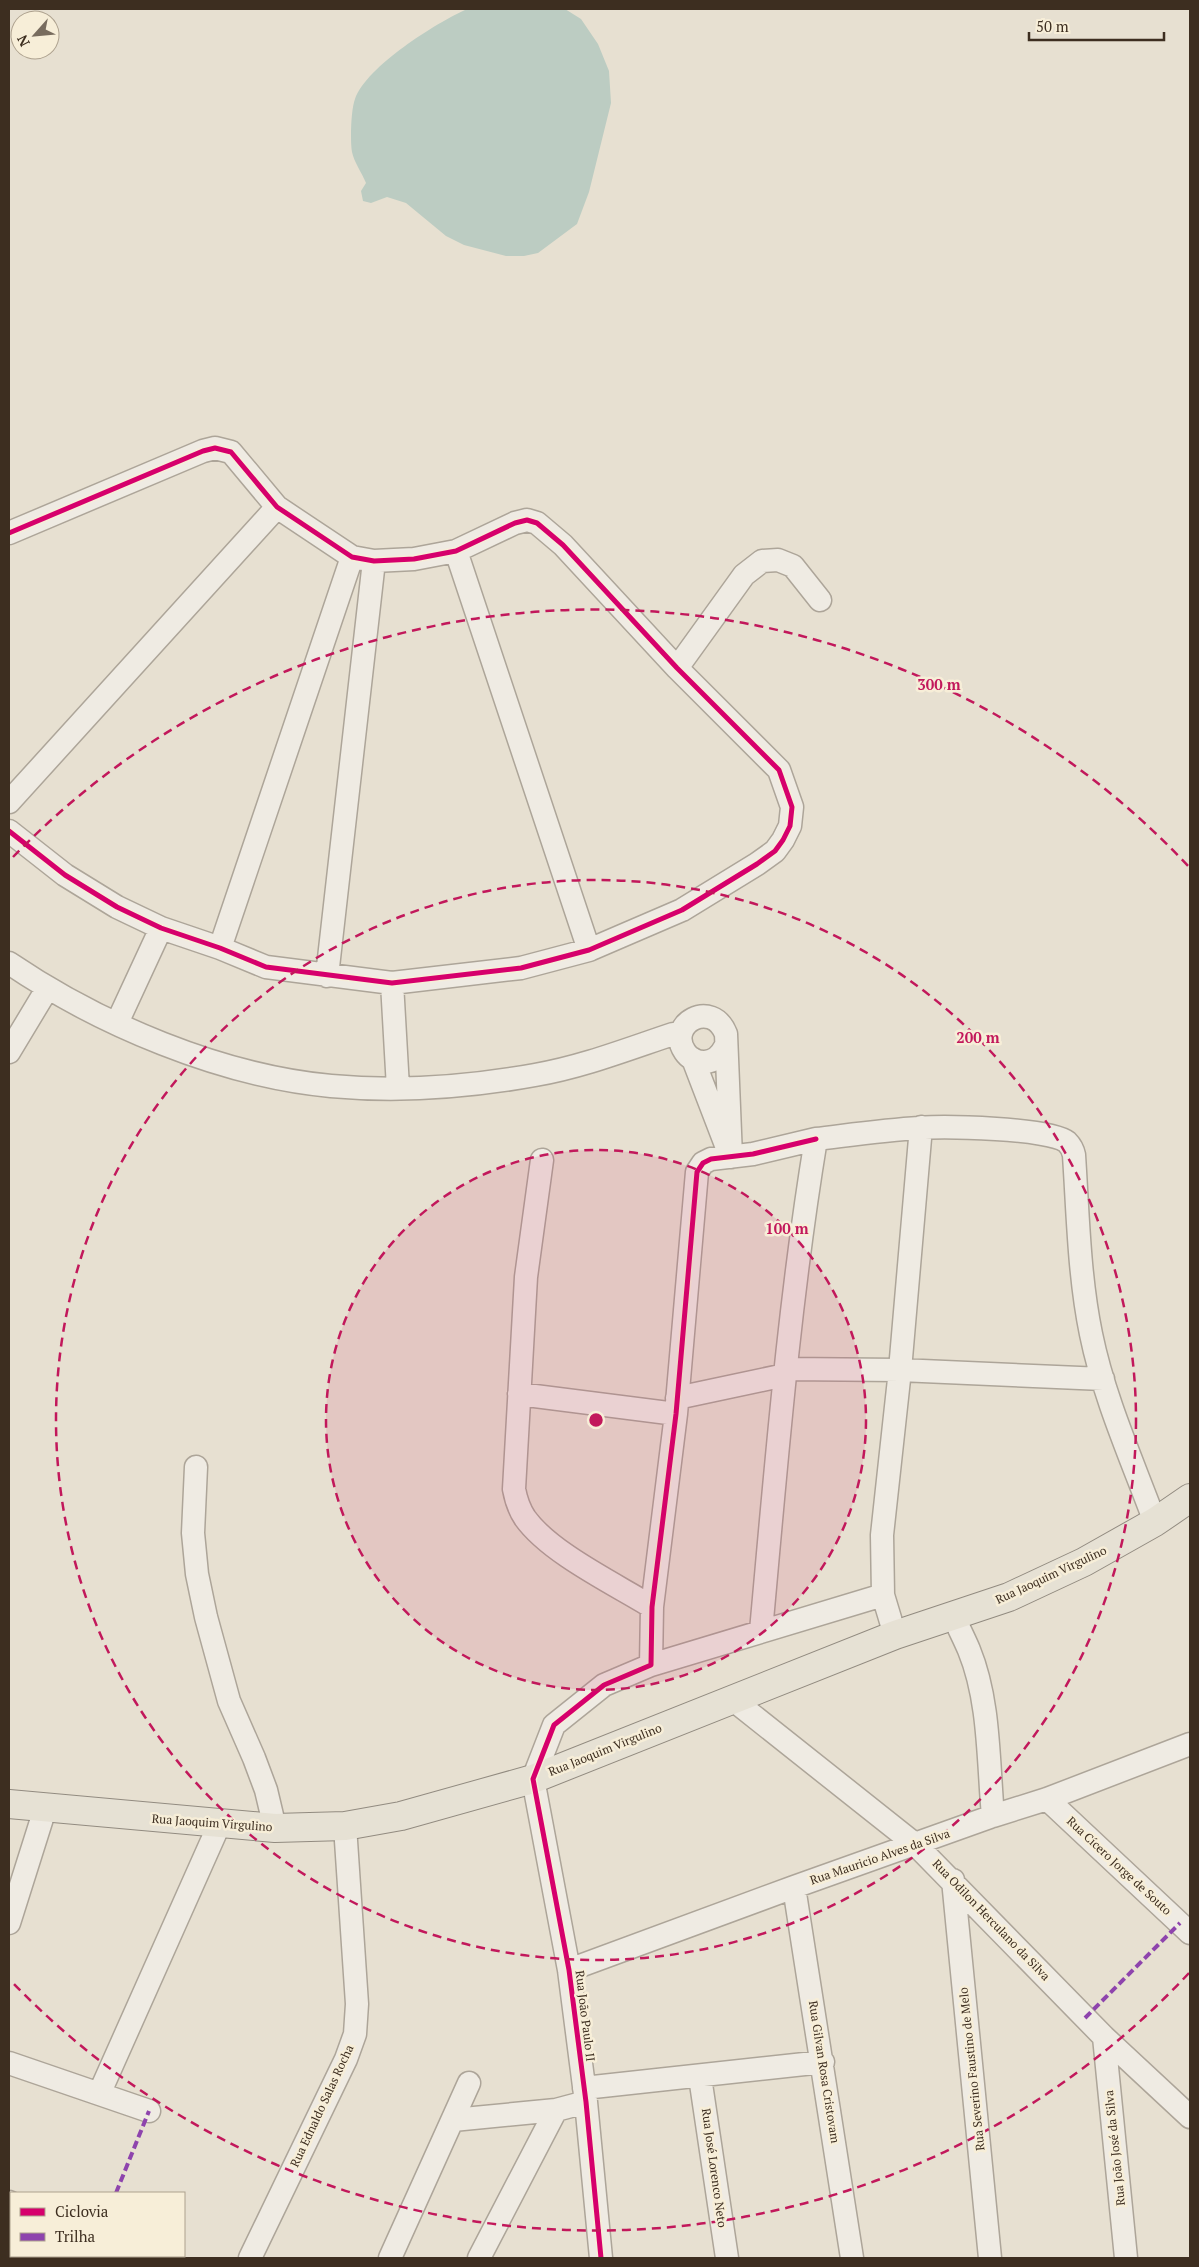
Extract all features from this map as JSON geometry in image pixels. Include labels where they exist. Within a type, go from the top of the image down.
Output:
[{"type":"main road","name":"Rua Jaoquim Virgulino","points":[[9,1804],[219,1825],[275,1828],[345,1826],[401,1816],[533,1779],[895,1635],[1009,1597],[1084,1562],[1160,1519],[1190,1498]]},
{"type":"street","points":[[9,533],[203,451],[216,448],[224,449],[239,460],[277,507],[352,557],[374,561],[414,558],[456,551],[515,523],[527,520],[537,523],[563,545],[677,668],[779,770],[792,807],[790,826],[775,851],[682,910],[589,950],[521,968],[392,983],[266,967],[220,948],[161,928],[117,906],[65,875],[9,831]]},
{"type":"street","points":[[9,802],[277,507]]},
{"type":"street","points":[[456,551],[589,950]]},
{"type":"street","points":[[220,948],[352,557]]},
{"type":"street","points":[[677,668],[744,575],[762,561],[778,560],[794,566],[820,600]]},
{"type":"street","points":[[327,976],[374,561]]},
{"type":"street","points":[[117,1023],[161,928]]},
{"type":"street","points":[[9,963],[47,989],[117,1023],[208,1061],[252,1072],[330,1086],[398,1088],[452,1085],[536,1075],[596,1059],[673,1034],[681,1034]]},
{"type":"street","points":[[392,983],[398,1088]]},
{"type":"street","points":[[9,1052],[47,989]]},
{"type":"street","points":[[703,1016],[720,1023],[726,1034],[725,1047],[731,1121],[731,1157],[693,1059],[683,1048],[681,1034],[687,1023],[692,1019],[703,1016]]},
{"type":"street","points":[[693,1059],[702,1062],[712,1060],[720,1055],[725,1047]]},
{"type":"street","points":[[895,1635],[883,1595],[882,1535],[900,1370],[921,1127]]},
{"type":"street","points":[[651,1666],[652,1606],[676,1406],[698,1172],[703,1163],[711,1159],[753,1154],[816,1139],[921,1127],[1030,1131],[1055,1136],[1066,1142],[1072,1148],[1085,1301],[1103,1379],[1160,1519]]},
{"type":"street","points":[[760,1631],[786,1372],[806,1199],[816,1139]]},
{"type":"street","points":[[542,1160],[526,1277],[514,1489],[518,1505],[525,1518],[555,1545],[652,1606]]},
{"type":"street","points":[[519,1394],[676,1406],[786,1372],[900,1370],[1103,1379]]},
{"type":"street","points":[[196,1467],[194,1533],[197,1574],[206,1618],[229,1701],[266,1790],[275,1828]]},
{"type":"street","points":[[533,1779],[554,1725],[604,1685],[651,1666],[760,1631],[883,1595]]},
{"type":"street","points":[[953,1615],[970,1651],[980,1685],[993,1816]]},
{"type":"street","name":"Rua Odilon Herculano da Silva","points":[[732,1699],[916,1845],[953,1880],[1104,2037],[1190,2117]]},
{"type":"street","name":"Rua Mauricio Alves da Silva","points":[[569,1970],[993,1816],[1186,1751]]},
{"type":"street","name":"Rua João Paulo II","points":[[533,1779],[569,1970],[585,2095],[601,2258]]},
{"type":"street","name":"Rua Cícero Jorge de Souto","points":[[1047,1799],[1190,1932]]},
{"type":"street","points":[[9,1923],[45,1809]]},
{"type":"street","points":[[100,2092],[219,1825]]},
{"type":"street","name":"Rua Ednaldo Salas Rocha","points":[[250,2258],[346,2059],[355,2034],[357,1976],[345,1826]]},
{"type":"street","name":"Rua Severino Faustino de Melo","points":[[953,1880],[990,2258]]},
{"type":"street","name":"Rua Gilvan Rosa Cristovam","points":[[794,1887],[823,2062],[852,2258]]},
{"type":"street","name":"Rua João José da Silva","points":[[1104,2037],[1126,2258]]},
{"type":"street","points":[[453,2120],[556,2110],[585,2095],[700,2077],[823,2062]]},
{"type":"street","points":[[9,2063],[100,2092],[149,2111]]},
{"type":"street","name":"Rua José Lorenco Neto","points":[[700,2077],[727,2258]]},
{"type":"street","points":[[390,2258],[469,2083]]},
{"type":"street","points":[[479,2258],[556,2110]]},
{"type":"shaded area","points":[[467,9],[565,9],[581,19],[598,44],[609,71],[611,103],[589,192],[577,224],[538,253],[524,256],[506,256],[464,245],[446,236],[406,203],[387,197],[371,203],[363,201],[361,191],[366,183],[354,160],[351,147],[354,104],[362,86],[373,73],[404,47],[438,24]]},
{"type":"marked path","points":[[1085,2018],[1180,1923]]},
{"type":"marked path","points":[[116,2192],[149,2111]]},
{"type":"cycle path","points":[[9,533],[203,451],[215,448],[231,452],[277,507],[352,557],[374,561],[414,559],[456,551],[515,523],[527,520],[537,523],[563,545],[677,668],[779,770],[792,807],[790,826],[775,851],[682,910],[589,950],[521,968],[392,983],[266,967],[220,948],[161,928],[117,907],[65,875],[9,831]]},
{"type":"cycle path","points":[[601,2258],[586,2102],[569,1970],[533,1779],[554,1725],[604,1685],[651,1665],[652,1607],[676,1414],[697,1172],[703,1163],[711,1159],[753,1154],[816,1139]]}]
